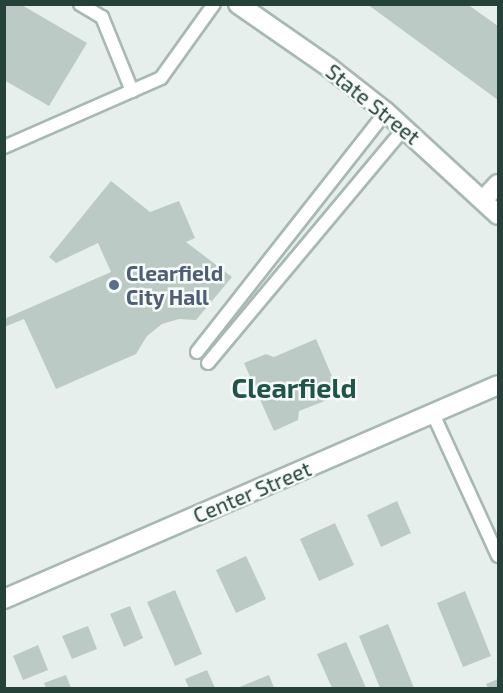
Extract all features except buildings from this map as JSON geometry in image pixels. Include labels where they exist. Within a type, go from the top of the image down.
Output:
[{"type":"street","name":"State Street","points":[[238,4],[330,68],[386,112],[498,215]]},
{"type":"street","points":[[483,200],[498,184]]},
{"type":"street","name":"Center Street","points":[[4,599],[498,385]]},
{"type":"lane","points":[[80,4],[102,18],[132,91]]},
{"type":"lane","points":[[4,147],[161,78],[214,4]]},
{"type":"lane","points":[[197,352],[386,112]]},
{"type":"lane","points":[[208,363],[405,129]]},
{"type":"lane","points":[[433,414],[498,556]]},
{"type":"place","name":"Clearfield City Hall","points":[[114,285]]},
{"type":"district","name":"Clearfield","points":[[294,388]]}]
